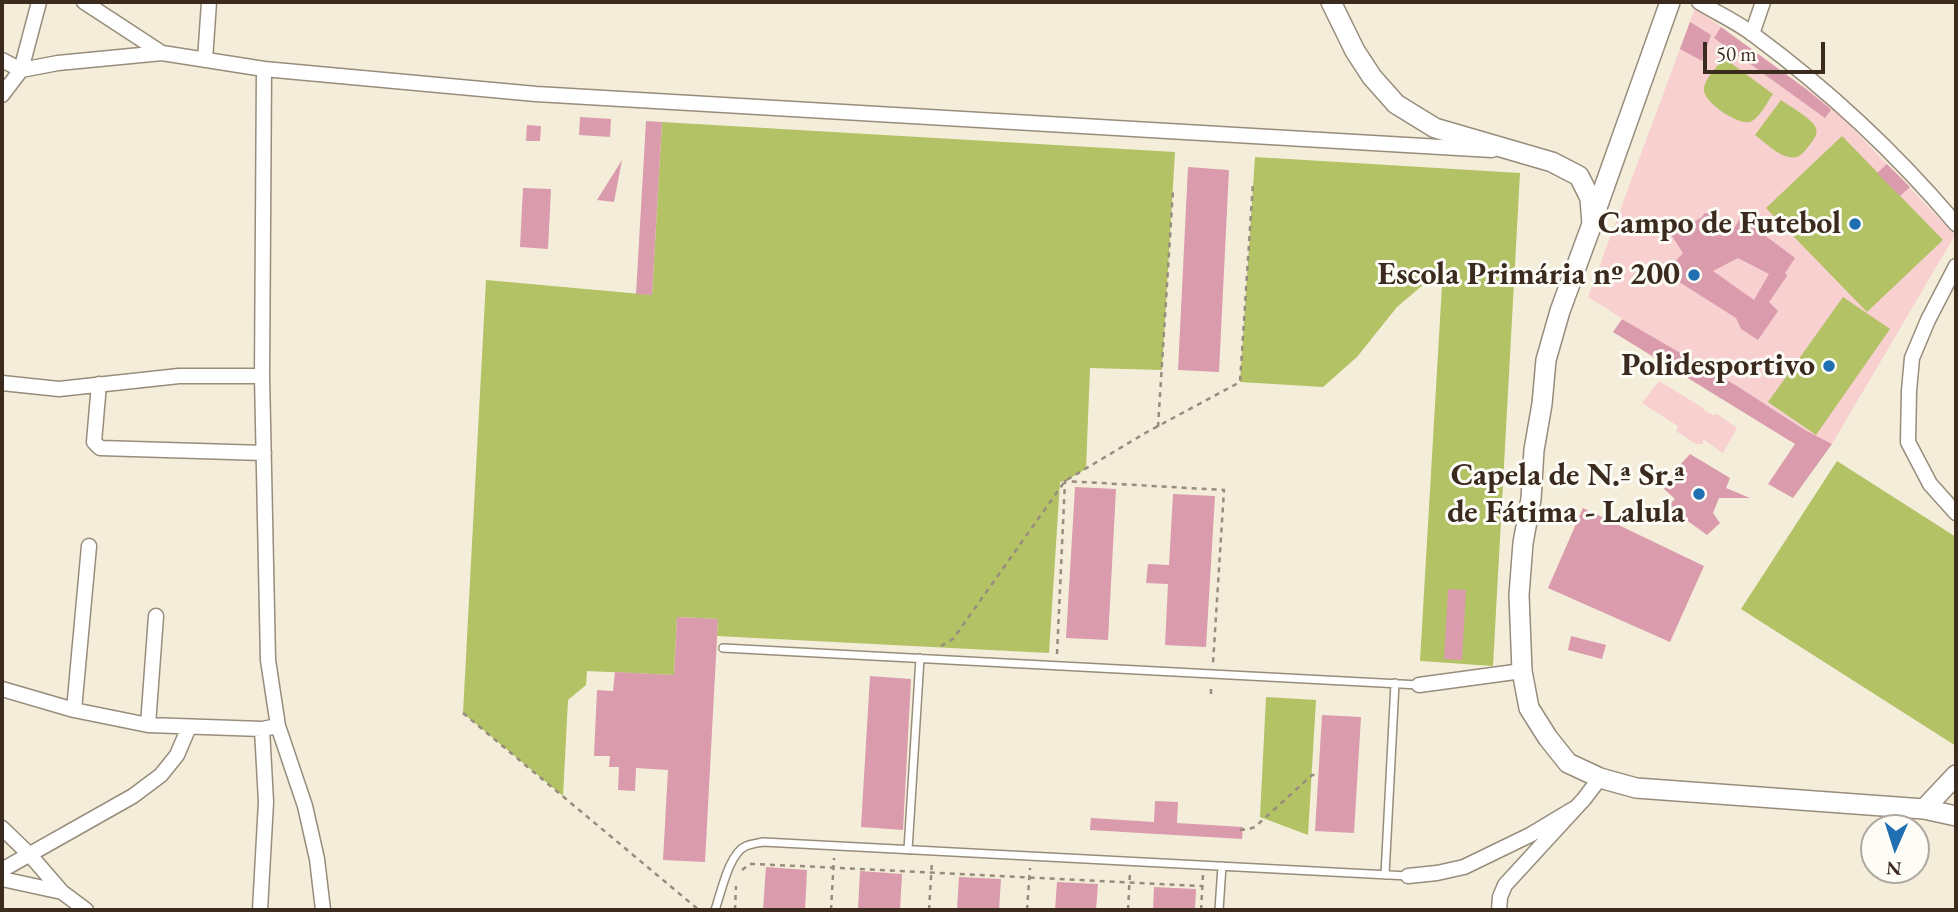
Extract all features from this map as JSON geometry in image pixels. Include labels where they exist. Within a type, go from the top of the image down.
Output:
[{"type":"main road","points":[[1331,2],[1355,51],[1372,77],[1396,104],[1435,128],[1552,162],[1579,176],[1590,198],[1592,224]]},
{"type":"main road","points":[[1670,2],[1560,311],[1546,360],[1519,595],[1522,671],[1529,708],[1548,738],[1569,763],[1600,778],[1636,788],[1924,810],[1956,816]]},
{"type":"main road","points":[[1924,810],[1956,775]]},
{"type":"street","points":[[2,95],[21,70],[39,2]]},
{"type":"street","points":[[84,2],[162,53]]},
{"type":"street","points":[[205,60],[209,2]]},
{"type":"street","points":[[1699,2],[1752,34],[1843,106],[1939,203],[1956,224]]},
{"type":"street","points":[[1752,34],[1763,2]]},
{"type":"street","points":[[2,60],[21,70],[58,63],[162,53],[264,69],[536,94],[1511,151]]},
{"type":"street","points":[[264,69],[262,376],[268,660],[278,726],[305,806],[317,859],[323,910]]},
{"type":"street","points":[[1956,266],[1912,358],[1908,443],[1930,484],[1956,513]]},
{"type":"street","points":[[2,383],[59,389],[179,376],[262,376]]},
{"type":"street","points":[[99,384],[94,442],[100,448],[264,453]]},
{"type":"street","points":[[74,710],[89,546]]},
{"type":"street","points":[[148,724],[156,616]]},
{"type":"street","points":[[1419,685],[1522,671]]},
{"type":"street","points":[[2,689],[74,710],[148,724],[262,729],[278,726]]},
{"type":"street","points":[[2,870],[133,796],[160,775],[177,755],[189,727]]},
{"type":"street","points":[[260,910],[266,802],[262,729]]},
{"type":"street","points":[[1499,910],[1500,897],[1506,886],[1600,778]]},
{"type":"street","points":[[1408,876],[1464,867],[1530,835],[1575,808]]},
{"type":"street","points":[[2,828],[62,892],[86,910]]},
{"type":"street","points":[[2,879],[62,892]]},
{"type":"lane","points":[[723,648],[1419,685]]},
{"type":"lane","points":[[908,850],[920,658]]},
{"type":"lane","points":[[1385,874],[1395,683]]},
{"type":"lane","points":[[715,910],[737,853],[745,846],[763,842],[1408,876]]},
{"type":"lane","points":[[1219,910],[1222,866]]},
{"type":"path","points":[[920,658],[953,639],[1065,481],[1240,382],[1253,182]]},
{"type":"path","points":[[1158,426],[1173,190]]},
{"type":"path","points":[[1056,666],[1065,481]]},
{"type":"path","points":[[1065,481],[1224,490],[1211,694]]},
{"type":"path","points":[[463,713],[699,910]]},
{"type":"path","points":[[1240,830],[1255,827],[1311,775],[1318,775]]},
{"type":"path","points":[[831,910],[835,846]]},
{"type":"path","points":[[929,910],[932,851]]},
{"type":"path","points":[[1027,910],[1031,856]]},
{"type":"path","points":[[1128,910],[1131,861]]},
{"type":"path","points":[[738,876],[750,864],[1202,886]]},
{"type":"path","points":[[1201,910],[1204,865]]},
{"type":"path","points":[[735,910],[736,882]]},
{"type":"shaded area","points":[[1695,8],[1833,108],[1955,235],[1832,444],[1588,297]]},
{"type":"shaded area","points":[[1659,381],[1737,428],[1723,453],[1703,439],[1703,444],[1696,444],[1676,431],[1678,426],[1642,403]]},
{"type":"green space","points":[[1724,58],[1773,94],[1752,121],[1732,118],[1706,96],[1706,82]]},
{"type":"green space","points":[[1781,100],[1806,117],[1816,128],[1814,138],[1799,156],[1782,155],[1755,135]]},
{"type":"green space","points":[[662,122],[1175,152],[1162,370],[1090,368],[1086,469],[1060,482],[1049,653],[717,636],[718,619],[677,617],[674,675],[587,671],[586,685],[568,700],[563,796],[463,713],[486,280],[652,295]]},
{"type":"green space","name":"Campo de Futebol","points":[[1842,136],[1943,240],[1867,312],[1766,208]]},
{"type":"green space","points":[[1255,157],[1520,173],[1493,666],[1420,661],[1443,268],[1397,307],[1357,357],[1323,387],[1240,382]]},
{"type":"green space","name":"Polidesportivo","points":[[1843,297],[1890,329],[1816,435],[1768,402]]},
{"type":"green space","points":[[1837,461],[1956,537],[1956,746],[1741,609]]},
{"type":"green space","points":[[1266,697],[1316,700],[1308,835],[1260,817]]},
{"type":"building","points":[[1690,22],[1711,35],[1702,61],[1680,49]]},
{"type":"building","points":[[1721,27],[1828,107],[1831,110],[1825,118],[1714,38]]},
{"type":"building","points":[[580,117],[611,119],[610,137],[579,135]]},
{"type":"building","points":[[646,121],[662,122],[652,295],[636,294]]},
{"type":"building","points":[[527,125],[541,126],[540,141],[526,141]]},
{"type":"building","points":[[622,160],[614,202],[597,200]]},
{"type":"building","points":[[1887,164],[1910,187],[1900,196],[1877,173]]},
{"type":"building","points":[[1188,167],[1229,170],[1219,372],[1178,370]]},
{"type":"building","points":[[523,188],[551,189],[548,249],[520,247]]},
{"type":"building","name":"Escola Primária nº 200","points":[[1705,213],[1711,213],[1733,230],[1743,214],[1750,218],[1753,215],[1769,227],[1763,234],[1795,258],[1785,273],[1787,276],[1769,302],[1778,311],[1758,340],[1741,329],[1736,318],[1665,273],[1683,253],[1670,233],[1701,218]],"holes":[[[1738,258],[1769,274],[1754,300],[1713,271]]]},
{"type":"building","points":[[1622,319],[1832,444],[1793,498],[1768,484],[1795,444],[1613,332]]},
{"type":"building","name":"Capela de N.ª Sr.ª de Fátima - Lalula","points":[[1690,454],[1730,478],[1726,488],[1750,498],[1719,498],[1713,513],[1720,523],[1707,535],[1667,506],[1675,499],[1664,489]]},
{"type":"building","points":[[1075,487],[1116,489],[1108,640],[1066,638]]},
{"type":"building","points":[[1173,494],[1215,496],[1206,647],[1165,645],[1168,584],[1146,583],[1148,564],[1169,565]]},
{"type":"building","points":[[1583,508],[1704,566],[1670,642],[1548,588]]},
{"type":"building","points":[[1448,589],[1466,590],[1462,660],[1444,659]]},
{"type":"building","points":[[677,617],[718,619],[705,862],[663,860],[668,770],[636,768],[635,791],[618,790],[619,767],[609,767],[610,756],[594,756],[597,690],[613,691],[615,672],[674,675]]},
{"type":"building","points":[[1571,636],[1606,645],[1602,659],[1568,650]]},
{"type":"building","points":[[870,676],[911,679],[903,830],[861,827]]},
{"type":"building","points":[[1322,715],[1361,717],[1354,833],[1315,831]]},
{"type":"building","points":[[1155,801],[1178,802],[1177,823],[1243,827],[1242,839],[1090,830],[1091,818],[1154,822]]},
{"type":"building","points":[[766,867],[807,870],[805,910],[763,910]]},
{"type":"building","points":[[860,871],[902,874],[900,910],[858,910]]},
{"type":"building","points":[[959,877],[1001,879],[999,910],[957,910]]},
{"type":"building","points":[[1057,882],[1098,884],[1096,910],[1055,910]]},
{"type":"building","points":[[1154,887],[1196,889],[1195,910],[1153,910]]},
{"type":"place","name":"Campo de Futebol","points":[[1855,224]]},
{"type":"place","name":"Escola Primária nº 200","points":[[1694,275]]},
{"type":"place","name":"Polidesportivo","points":[[1829,366]]},
{"type":"place","name":"Capela de N.ª Sr.ª de Fátima - Lalula","points":[[1699,494]]}]
